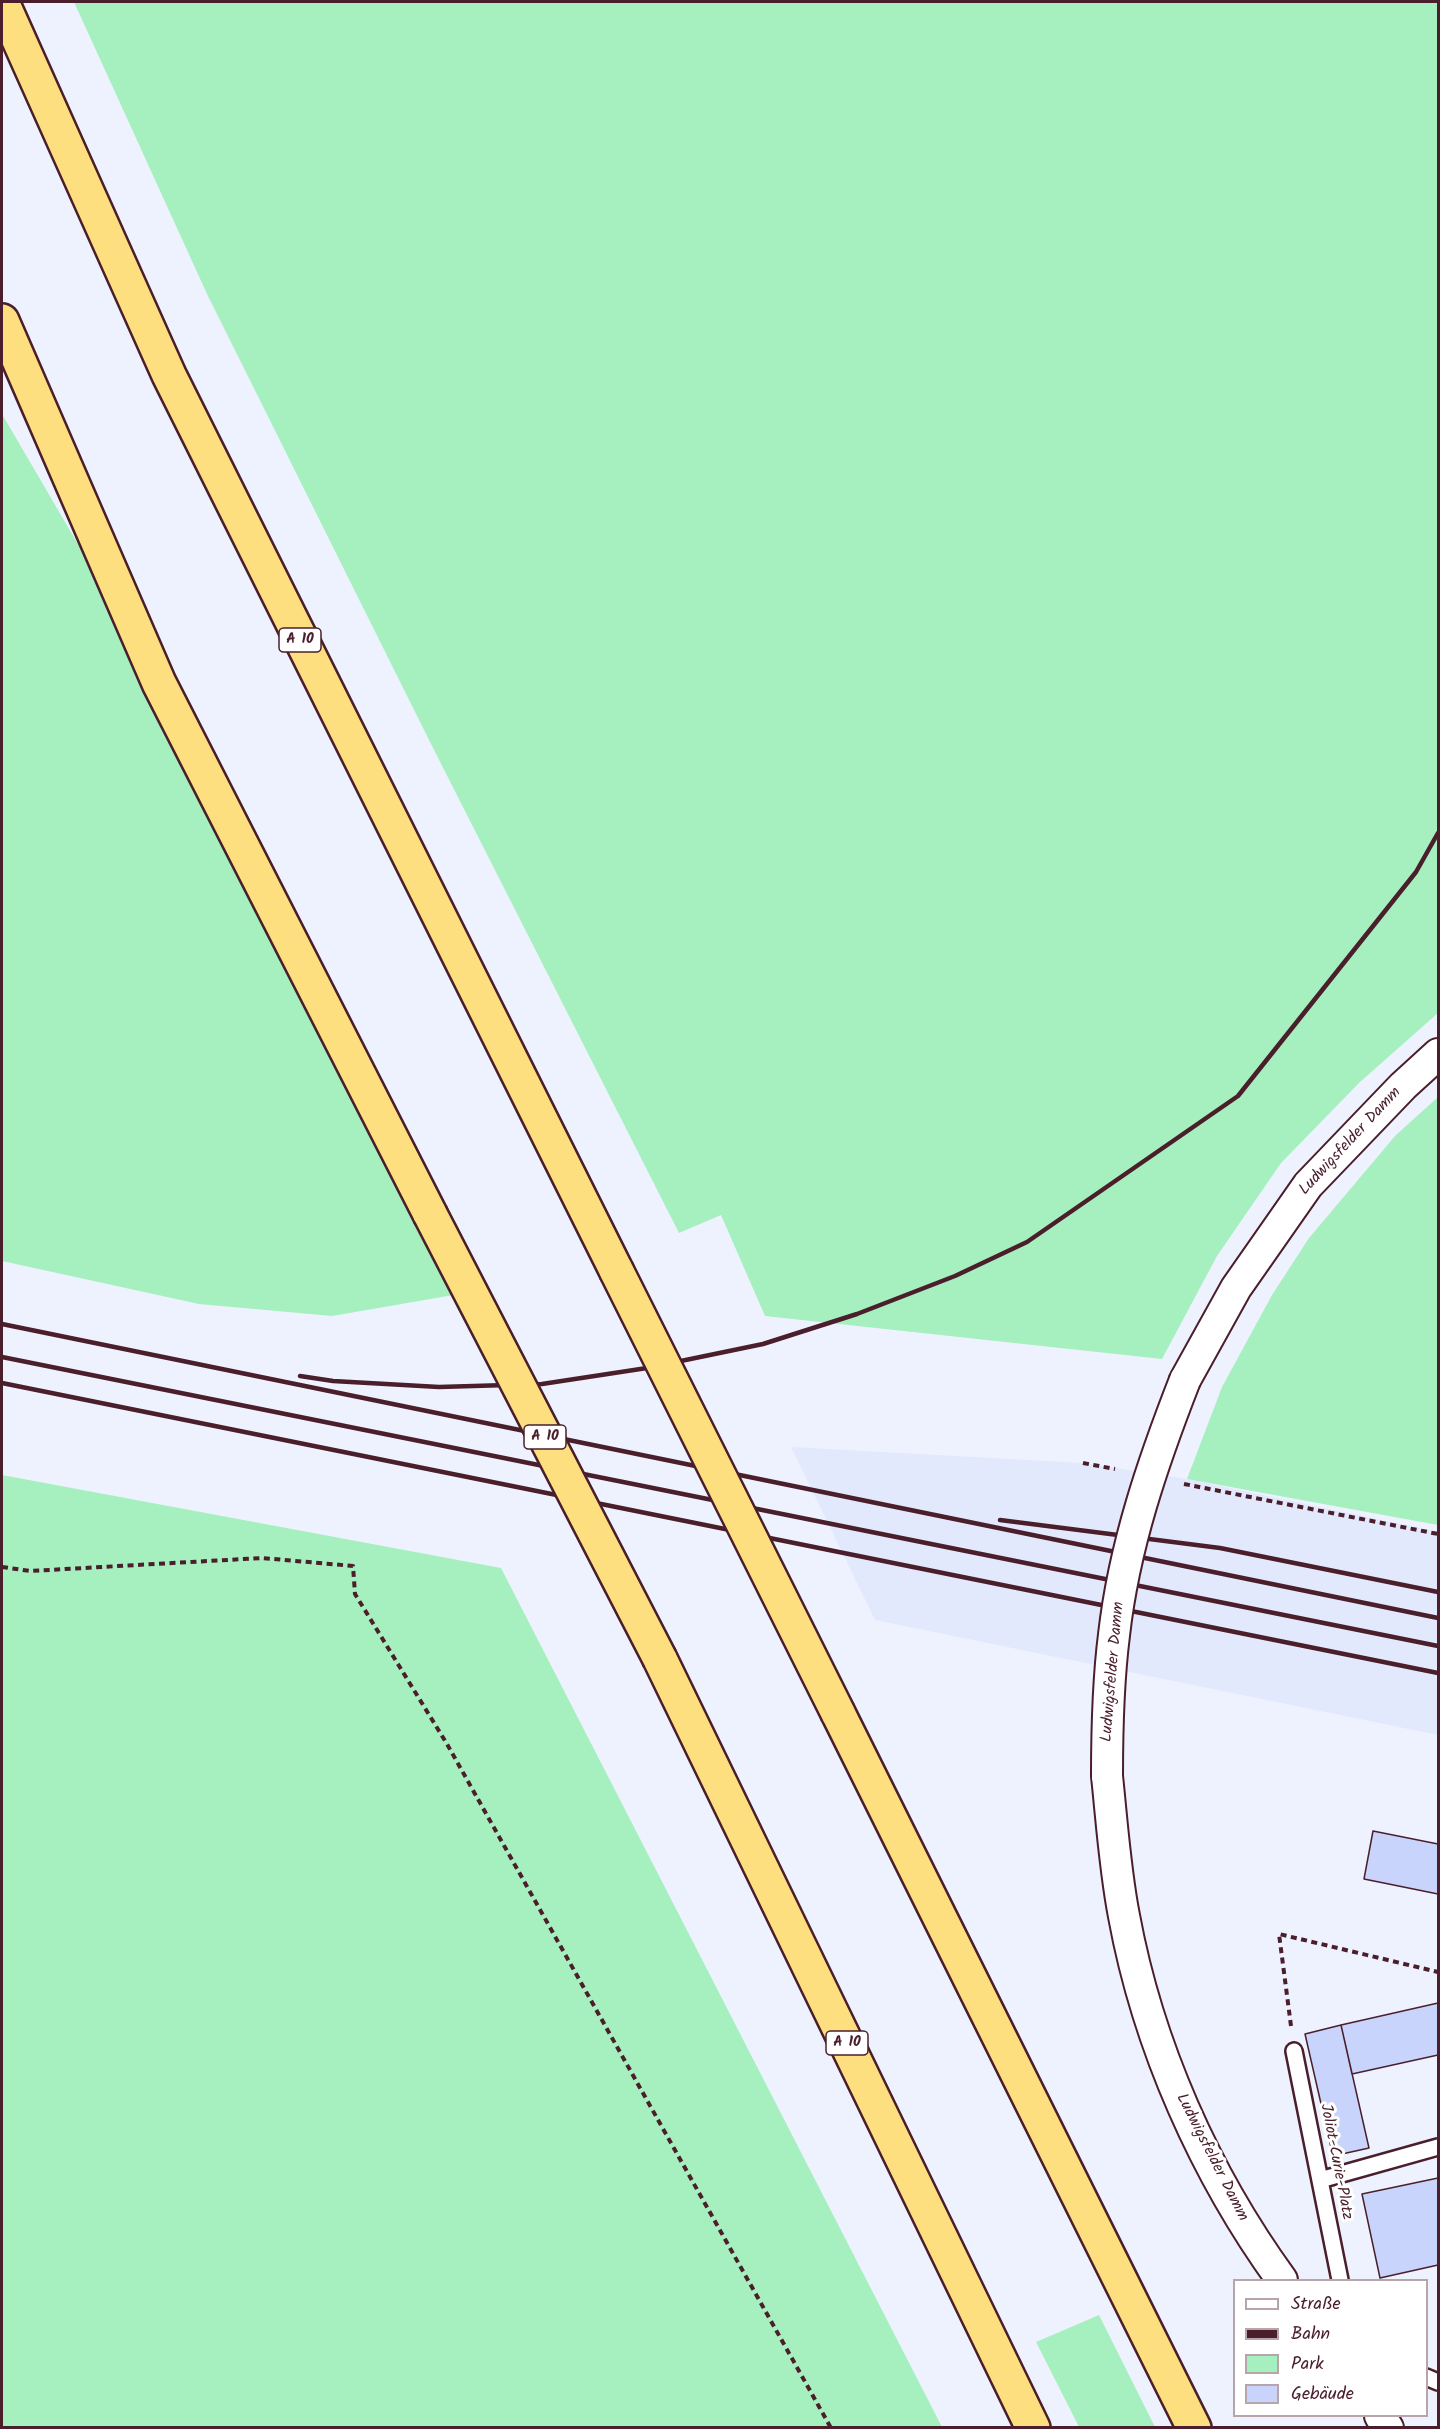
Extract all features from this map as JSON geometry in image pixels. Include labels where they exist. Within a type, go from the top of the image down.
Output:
[{"type":"highway","name":"A 10","points":[[2,2],[169,375],[1194,2427]]},
{"type":"highway","name":"A 10","points":[[2,321],[159,683],[660,1659],[1033,2427]]},
{"type":"street","name":"Ludwigsfelder Damm","points":[[1281,2279],[1232,2202],[1197,2136],[1174,2086],[1136,1972],[1114,1855],[1107,1776],[1114,1633],[1121,1587],[1145,1491],[1185,1380],[1236,1288],[1308,1185],[1403,1086],[1438,1054]]},
{"type":"lane","name":"Joliot-Curie-Platz","points":[[1294,2050],[1340,2279]]},
{"type":"lane","points":[[1320,2180],[1438,2147]]},
{"type":"path","points":[[1083,1462],[1117,1470]]},
{"type":"path","points":[[1174,1481],[1438,1534]]},
{"type":"path","points":[[2,1567],[30,1571],[262,1558],[353,1566],[355,1594],[447,1744],[831,2427]]},
{"type":"path","points":[[1294,2050],[1279,1934],[1438,1972]]},
{"type":"shaded area","points":[[791,1447],[1083,1463],[1187,1479],[1438,1532],[1438,1735],[875,1620]]},
{"type":"green space","points":[[74,2],[1438,2],[1438,1013],[1360,1082],[1281,1163],[1217,1256],[1162,1359],[765,1316],[721,1215],[679,1233],[430,742],[207,294]]},
{"type":"green space","points":[[2,414],[159,683],[471,1292],[332,1316],[199,1304],[2,1261]]},
{"type":"green space","points":[[1438,1097],[1438,1525],[1187,1479],[1222,1387],[1272,1295],[1309,1238],[1395,1136]]},
{"type":"green space","points":[[2,1475],[501,1568],[942,2427],[2,2427]]},
{"type":"green space","points":[[1099,2315],[1155,2427],[1079,2427],[1036,2342]]},
{"type":"building","points":[[1373,1831],[1438,1844],[1438,1894],[1364,1879]]},
{"type":"building","points":[[1438,2003],[1438,2055],[1352,2074],[1341,2025]]},
{"type":"building","points":[[1341,2025],[1369,2148],[1333,2156],[1305,2034]]},
{"type":"building","points":[[1438,2178],[1438,2265],[1380,2278],[1362,2194]]},
{"type":"railway","points":[[300,1376],[333,1381],[439,1387],[542,1384],[647,1368],[763,1344],[857,1314],[955,1276],[1027,1242],[1238,1096],[1416,872],[1438,833]]},
{"type":"railway","points":[[2,1324],[1438,1618]]},
{"type":"railway","points":[[2,1357],[1438,1646]]},
{"type":"railway","points":[[2,1383],[1438,1673]]},
{"type":"railway","points":[[1000,1520],[1220,1548],[1438,1592]]}]
